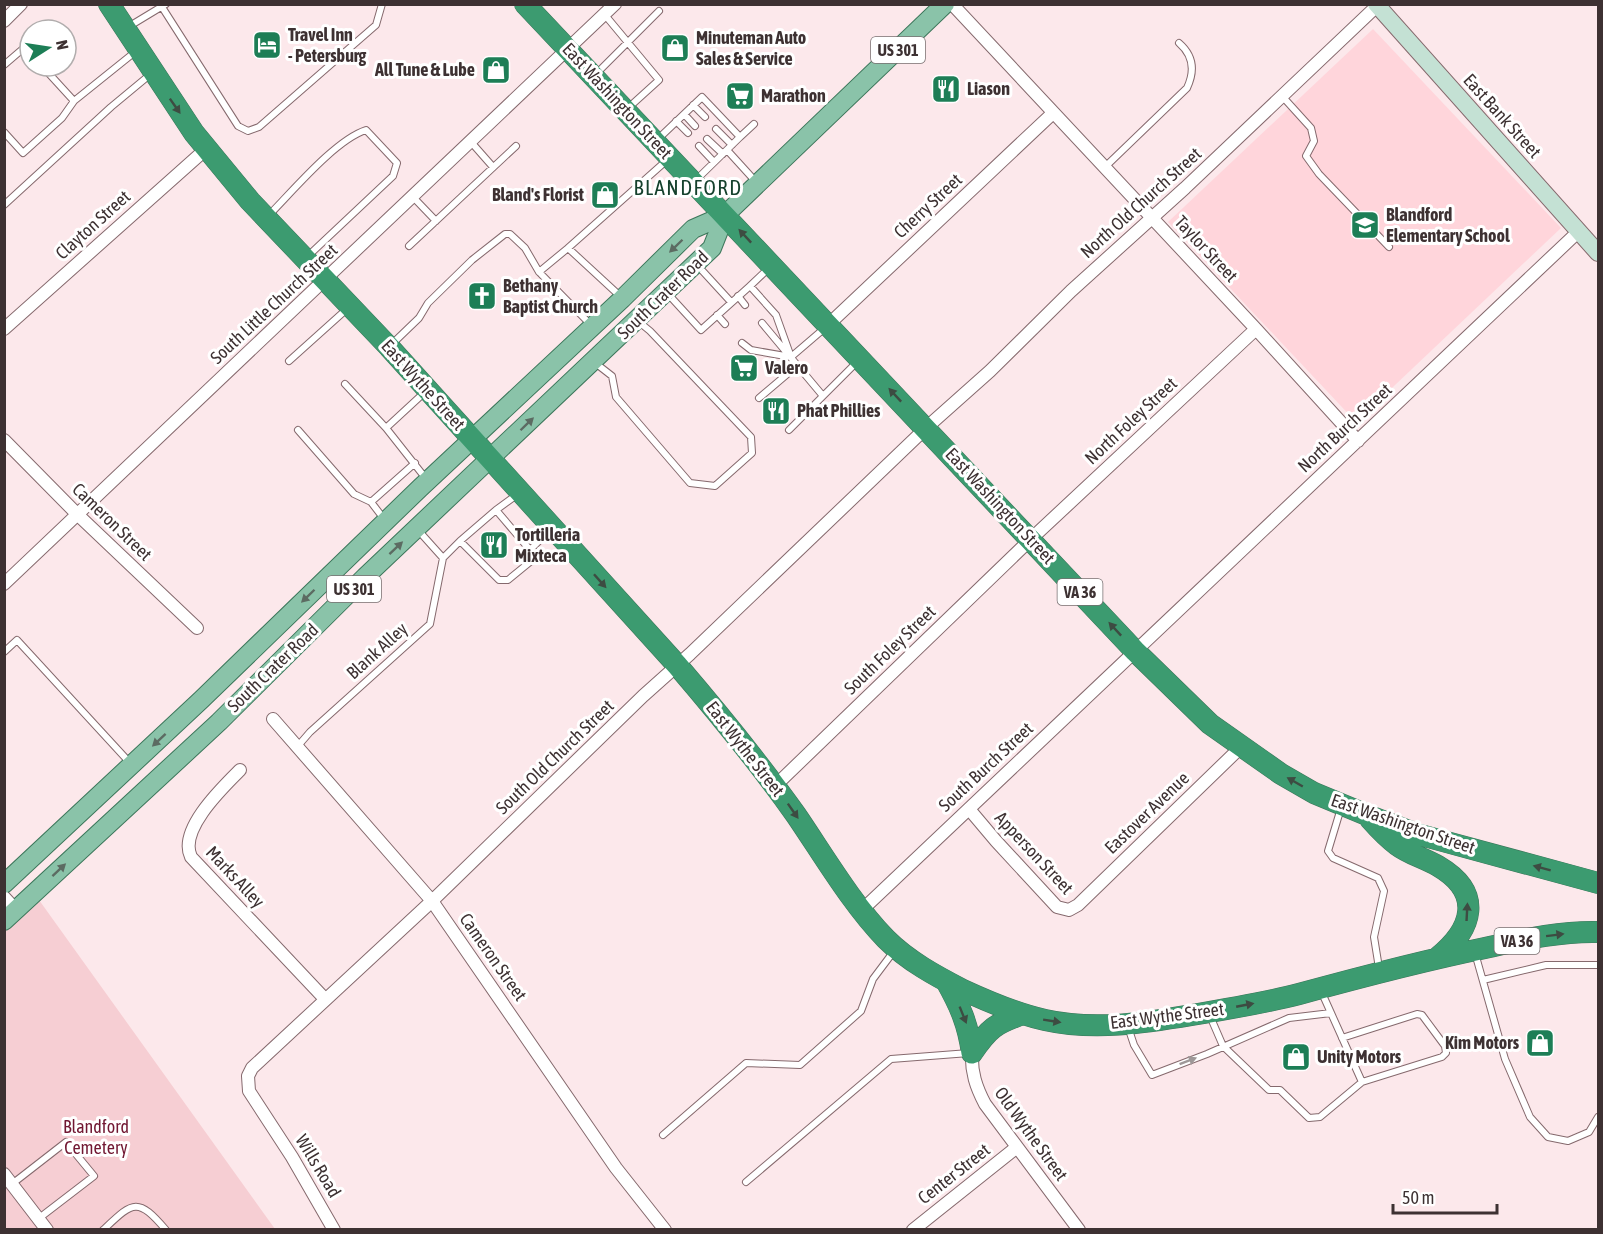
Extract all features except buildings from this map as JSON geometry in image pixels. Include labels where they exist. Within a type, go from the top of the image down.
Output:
[{"type":"highway","name":"East Wythe Street","points":[[109,4],[152,72],[206,149],[265,218],[389,347],[677,665],[721,716],[775,786],[862,910],[896,948],[912,961],[977,996],[1023,1014],[1069,1024],[1127,1024],[1279,999],[1474,950],[1558,934],[1599,932]]},
{"type":"highway","name":"East Washington Street","points":[[525,4],[1135,651],[1210,724],[1241,747],[1306,788],[1367,816],[1449,843],[1599,883]]},
{"type":"highway","points":[[1367,816],[1396,844],[1437,866],[1450,875],[1463,889],[1467,900],[1467,920],[1452,945],[1436,958]]},
{"type":"highway","points":[[946,981],[962,1011],[968,1028],[972,1053]]},
{"type":"highway","points":[[972,1053],[985,1033],[999,1023],[1023,1014]]},
{"type":"main road","name":"US 301","points":[[725,214],[945,4]]},
{"type":"main road","name":"South Crater Road","points":[[8,909],[219,722],[417,529],[712,248],[725,214]]},
{"type":"main road","name":"South Crater Road","points":[[4,884],[132,765],[693,229],[725,214]]},
{"type":"street","points":[[4,21],[21,4]]},
{"type":"street","name":"South Little Church Street","points":[[4,584],[615,4]]},
{"type":"street","name":"Taylor Street","points":[[952,4],[1358,441]]},
{"type":"street","name":"North Old Church Street","points":[[926,428],[990,371],[1071,291],[1185,188],[1377,5]]},
{"type":"street","name":"East Bank Street","points":[[1377,5],[1599,253]]},
{"type":"street","name":"Cherry Street","points":[[828,325],[1053,113]]},
{"type":"street","name":"Clayton Street","points":[[4,329],[206,149]]},
{"type":"street","name":"North Burch Street","points":[[1135,651],[1579,231]]},
{"type":"street","name":"North Foley Street","points":[[1031,539],[1256,329]]},
{"type":"street","name":"South Old Church Street","points":[[269,1122],[249,1091],[248,1076],[252,1068],[432,901],[643,696],[926,428]]},
{"type":"street","name":"Cameron Street","points":[[4,440],[78,515],[197,628]]},
{"type":"street","name":"South Foley Street","points":[[775,786],[1031,539]]},
{"type":"street","name":"South Burch Street","points":[[862,910],[1135,651]]},
{"type":"street","name":"Cameron Street","points":[[273,718],[432,901],[616,1168],[665,1230]]},
{"type":"street","name":"Eastover Avenue","points":[[1078,905],[1241,747]]},
{"type":"street","name":"Marks Alley","points":[[240,770],[206,807],[188,842],[187,850],[324,999]]},
{"type":"street","name":"Apperson Street","points":[[969,809],[1058,907],[1069,910],[1078,905]]},
{"type":"street","name":"Old Wythe Street","points":[[972,1053],[975,1085],[985,1104],[1079,1230]]},
{"type":"street","name":"Wills Road","points":[[269,1122],[334,1230]]},
{"type":"street","name":"Center Street","points":[[913,1230],[1017,1147]]},
{"type":"street","points":[[8,1179],[47,1230]]},
{"type":"lane","points":[[124,29],[164,6],[238,126],[248,130],[259,127],[376,25],[382,4]]},
{"type":"lane","points":[[594,76],[659,11]]},
{"type":"lane","points":[[605,15],[659,80],[626,110]]},
{"type":"lane","points":[[1104,167],[1187,88],[1191,79],[1191,59],[1179,43]]},
{"type":"lane","points":[[4,132],[23,153],[62,118],[74,101],[138,50]]},
{"type":"lane","points":[[4,66],[18,53]]},
{"type":"lane","points":[[4,205],[152,72]]},
{"type":"lane","points":[[53,78],[74,101]]},
{"type":"lane","points":[[1282,96],[1311,128],[1314,141],[1305,156],[1389,248]]},
{"type":"lane","points":[[656,141],[702,97],[740,137]]},
{"type":"lane","points":[[693,105],[705,117]]},
{"type":"lane","points":[[684,114],[695,126]]},
{"type":"lane","points":[[676,121],[688,133]]},
{"type":"lane","points":[[694,182],[754,124]]},
{"type":"lane","points":[[716,129],[727,149],[758,183]]},
{"type":"lane","points":[[265,218],[338,147],[354,134],[366,130],[398,162],[393,176],[305,258]]},
{"type":"lane","points":[[707,139],[727,149]]},
{"type":"lane","points":[[471,142],[494,167]]},
{"type":"lane","points":[[409,246],[516,146]]},
{"type":"lane","points":[[699,146],[714,162]]},
{"type":"lane","points":[[538,272],[670,157]]},
{"type":"lane","points":[[413,196],[436,221]]},
{"type":"lane","points":[[389,347],[419,318],[428,303],[472,260],[505,234],[510,234],[525,248],[538,272],[592,326]]},
{"type":"lane","points":[[568,248],[622,299]]},
{"type":"lane","points":[[696,263],[731,302]]},
{"type":"lane","points":[[665,291],[701,330],[772,265]]},
{"type":"lane","points":[[750,286],[776,315],[791,357]]},
{"type":"lane","points":[[738,296],[745,305]]},
{"type":"lane","points":[[289,361],[351,306]]},
{"type":"lane","points":[[717,315],[725,324]]},
{"type":"lane","points":[[593,361],[612,376],[616,397],[690,483],[715,486],[752,453],[752,437],[650,331],[636,320]]},
{"type":"lane","points":[[762,323],[823,396]]},
{"type":"lane","points":[[742,343],[751,351],[791,357],[828,325]]},
{"type":"lane","points":[[789,430],[861,359]]},
{"type":"lane","points":[[759,398],[798,365]]},
{"type":"lane","points":[[345,384],[386,428],[428,481]]},
{"type":"lane","points":[[386,428],[427,390]]},
{"type":"lane","points":[[298,430],[354,494],[371,502],[386,521]]},
{"type":"lane","points":[[371,502],[415,463]]},
{"type":"lane","points":[[417,529],[443,558],[496,510],[520,492]]},
{"type":"lane","points":[[460,541],[500,580],[508,580],[530,562],[530,549],[496,510]]},
{"type":"lane","points":[[530,549],[552,527]]},
{"type":"lane","name":"Blank Alley","points":[[297,747],[310,732],[430,624],[443,558]]},
{"type":"lane","points":[[4,652],[17,640],[132,765]]},
{"type":"lane","points":[[1342,805],[1328,851],[1333,858],[1378,878],[1384,891],[1374,937],[1380,972]]},
{"type":"lane","points":[[663,1135],[746,1063],[800,1065],[861,1011],[873,979],[896,948]]},
{"type":"lane","points":[[1474,950],[1505,1059],[1530,1117],[1548,1137],[1568,1141],[1588,1132],[1599,1118]]},
{"type":"lane","points":[[1483,980],[1546,965],[1599,965]]},
{"type":"lane","points":[[1320,988],[1362,1082]]},
{"type":"lane","points":[[1208,1012],[1224,1046],[1269,1090],[1280,1090],[1309,1118],[1320,1117],[1362,1082],[1442,1057],[1446,1053],[1445,1046],[1422,1015],[1417,1014],[1342,1038]]},
{"type":"lane","points":[[1127,1024],[1134,1045],[1152,1075],[1289,1018],[1331,1013]]},
{"type":"lane","points":[[746,1182],[891,1059],[972,1053]]},
{"type":"lane","points":[[8,1179],[66,1142],[93,1176],[38,1219]]},
{"type":"lane","points":[[103,1230],[124,1210],[132,1206],[140,1206],[147,1209],[166,1230]]},
{"type":"shaded area","name":"Blandford Elementary School","points":[[1373,29],[1561,228],[1356,422],[1168,222]]},
{"type":"green space","name":"Blandford Cemetery","points":[[34,893],[275,1229],[5,1230],[5,922]]},
{"type":"place","name":"Travel Inn - Petersburg","points":[[267,45]]},
{"type":"place","name":"Minuteman Auto Sales & Service","points":[[675,48]]},
{"type":"place","name":"All Tune & Lube","points":[[496,70]]},
{"type":"place","name":"Liason","points":[[946,89]]},
{"type":"place","name":"Marathon","points":[[740,96]]},
{"type":"place","name":"Bland's Florist","points":[[605,195]]},
{"type":"place","name":"Blandford Elementary School","points":[[1365,225]]},
{"type":"place","name":"Bethany Baptist Church","points":[[482,296]]},
{"type":"place","name":"Valero","points":[[744,368]]},
{"type":"place","name":"Phat Phillies","points":[[776,411]]},
{"type":"place","name":"Tortilleria Mixteca","points":[[494,545]]},
{"type":"place","name":"Kim Motors","points":[[1540,1043]]},
{"type":"place","name":"Unity Motors","points":[[1296,1057]]},
{"type":"district","name":"BLANDFORD","points":[[688,188]]}]
